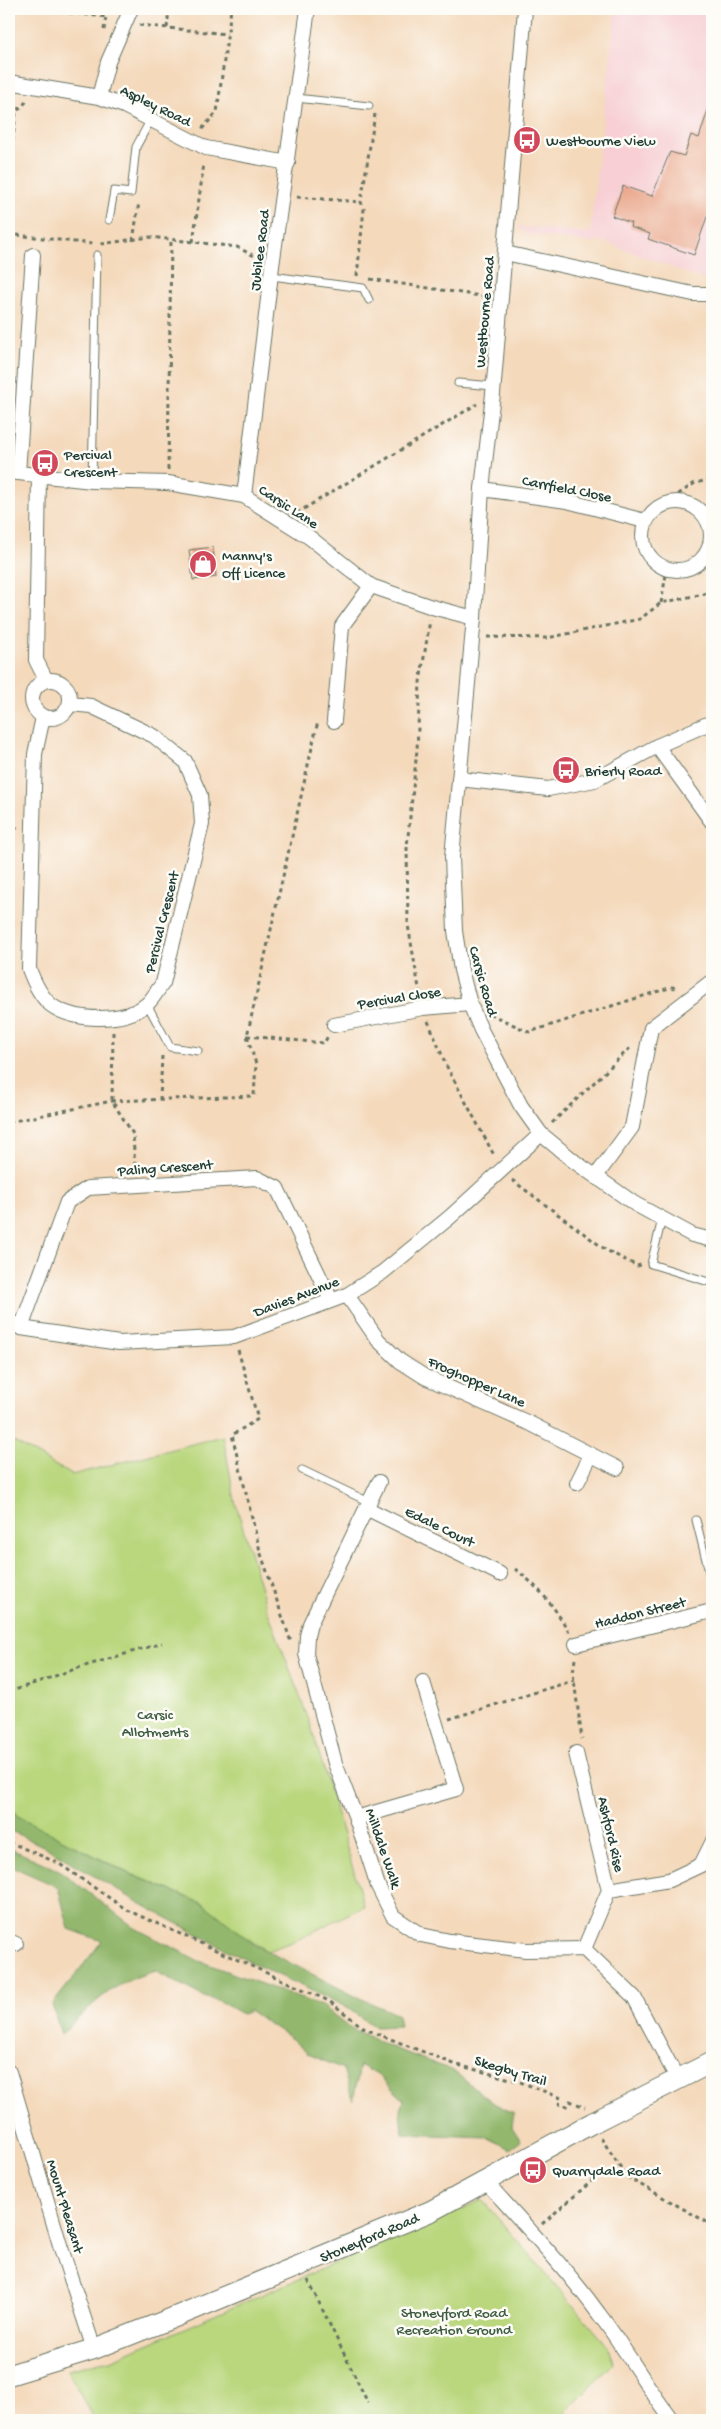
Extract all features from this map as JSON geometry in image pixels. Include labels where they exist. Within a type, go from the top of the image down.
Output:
[{"type":"main road","name":"Stoneyford Road","points":[[9,2375],[94,2349],[431,2211],[677,2078],[712,2062]]},
{"type":"street","points":[[98,97],[108,62],[131,9]]},
{"type":"street","name":"Jubilee Road","points":[[244,496],[272,271],[308,9]]},
{"type":"street","name":"Westbourne Road","points":[[474,618],[482,489],[493,390],[525,9]]},
{"type":"street","name":"Aspley Road","points":[[9,82],[98,97],[151,119],[206,148],[288,163]]},
{"type":"street","points":[[505,253],[693,294],[712,294]]},
{"type":"street","points":[[14,473],[33,254]]},
{"type":"street","name":"Carsic Lane","points":[[14,473],[92,481],[168,483],[244,496],[309,537],[371,586],[432,607],[474,618]]},
{"type":"street","points":[[39,476],[36,660],[46,680]]},
{"type":"street","name":"Carrfield Close","points":[[482,489],[567,501],[646,521]]},
{"type":"street","points":[[677,501],[689,503],[706,517],[710,528],[709,561],[686,569],[667,569],[652,559],[644,544],[642,532],[646,521],[651,513],[665,503],[677,501]]},
{"type":"street","points":[[334,721],[342,626],[371,586]]},
{"type":"street","name":"Carsic Road","points":[[474,618],[452,857],[455,931],[460,970],[470,1004],[521,1106],[541,1134],[635,1204],[692,1235],[712,1240]]},
{"type":"street","points":[[46,680],[60,681],[69,691],[70,704],[63,715],[50,718],[44,717],[34,709],[32,698],[36,686],[46,680]]},
{"type":"street","name":"Percival Crescent","points":[[44,717],[34,754],[29,968],[36,986],[50,1004],[68,1014],[113,1018],[128,1015],[147,1004],[163,983],[202,824],[200,795],[185,761],[154,736],[91,706],[70,704]]},
{"type":"street","points":[[459,779],[548,789],[595,780],[657,746],[712,722]]},
{"type":"street","points":[[657,746],[712,822]]},
{"type":"street","points":[[596,1176],[632,1127],[651,1028],[712,982]]},
{"type":"street","name":"Percival Close","points":[[334,1025],[423,1008],[470,1004]]},
{"type":"street","name":"Davies Avenue","points":[[15,1324],[119,1343],[234,1337],[347,1295],[390,1266],[450,1217],[541,1134]]},
{"type":"street","name":"Paling Crescent","points":[[15,1324],[66,1202],[88,1188],[257,1178],[277,1188],[331,1300]]},
{"type":"street","name":"Froghopper Lane","points":[[347,1295],[378,1340],[400,1361],[425,1378],[531,1424],[617,1468]]},
{"type":"street","points":[[576,1483],[591,1454]]},
{"type":"street","name":"Milldale Walk","points":[[379,1482],[310,1624],[306,1648],[335,1763],[356,1818],[378,1886],[394,1916],[421,1935],[526,1950],[584,1949]]},
{"type":"street","name":"Edale Court","points":[[368,1505],[500,1574]]},
{"type":"street","name":"Haddon Street","points":[[576,1644],[712,1611]]},
{"type":"street","points":[[356,1818],[456,1789],[423,1682]]},
{"type":"street","name":"Ashford Rise","points":[[576,1753],[609,1890],[584,1949]]},
{"type":"street","points":[[609,1890],[669,1880],[700,1865],[712,1843]]},
{"type":"street","points":[[584,1949],[634,1997],[677,2078]]},
{"type":"street","name":"Mount Pleasant","points":[[9,2072],[60,2245],[94,2349]]},
{"type":"street","points":[[485,2181],[532,2232],[599,2314],[645,2384],[672,2420]]},
{"type":"lane","points":[[296,98],[369,106]]},
{"type":"lane","points":[[110,220],[114,191],[131,193],[136,147],[151,119]]},
{"type":"lane","points":[[92,481],[98,255]]},
{"type":"lane","points":[[272,271],[363,288],[369,300]]},
{"type":"lane","points":[[458,383],[493,390]]},
{"type":"lane","points":[[147,1004],[170,1047],[198,1051]]},
{"type":"lane","points":[[662,1219],[651,1264],[712,1283]]},
{"type":"lane","points":[[302,1470],[368,1505]]},
{"type":"lane","points":[[696,1520],[712,1584]]},
{"type":"path","points":[[37,9],[106,17]]},
{"type":"path","points":[[167,28],[169,9]]},
{"type":"path","points":[[192,140],[217,112],[231,9]]},
{"type":"path","points":[[124,23],[228,34]]},
{"type":"path","points":[[9,173],[16,112],[41,88]]},
{"type":"path","points":[[346,286],[357,276],[364,208],[361,202],[376,108],[369,106]]},
{"type":"path","points":[[193,242],[206,148]]},
{"type":"path","points":[[131,193],[140,194],[132,241]]},
{"type":"path","points":[[282,196],[361,202]]},
{"type":"path","points":[[9,234],[95,244],[132,241],[150,237],[237,247],[272,271]]},
{"type":"path","points":[[168,483],[171,239]]},
{"type":"path","points":[[357,276],[500,299]]},
{"type":"path","points":[[283,521],[493,390]]},
{"type":"path","points":[[665,503],[695,484],[712,479]]},
{"type":"path","points":[[661,603],[667,569]]},
{"type":"path","points":[[473,636],[547,638],[640,619],[661,603],[712,592]]},
{"type":"path","points":[[9,1122],[112,1101],[254,1096],[256,1064],[246,1036],[318,721],[334,721]]},
{"type":"path","points":[[470,1004],[529,1032],[672,988],[695,995]]},
{"type":"path","points":[[113,1018],[112,1101],[133,1134],[136,1186]]},
{"type":"path","points":[[246,1036],[324,1042],[334,1025]]},
{"type":"path","points":[[541,1134],[651,1028]]},
{"type":"path","points":[[160,1100],[164,1035]]},
{"type":"path","points":[[234,1337],[258,1418],[232,1435],[260,1552],[291,1641],[306,1648]]},
{"type":"path","points":[[500,1574],[513,1569],[533,1582],[552,1603],[576,1644],[574,1680],[583,1743],[576,1753]]},
{"type":"path","points":[[9,1692],[78,1668],[162,1643]]},
{"type":"path","points":[[436,1724],[574,1680]]},
{"type":"path","name":"Skegby Trail","points":[[9,1842],[58,1863],[127,1910],[329,2001],[365,2029],[454,2064],[518,2081],[562,2098],[559,2104],[567,2106],[570,2101],[590,2109]]},
{"type":"path","points":[[597,2132],[627,2177]]},
{"type":"path","points":[[541,2225],[601,2173],[627,2177],[712,2225]]},
{"type":"path","points":[[301,2265],[368,2403]]},
{"type":"shaded area","points":[[616,9],[712,9],[712,283],[603,241],[590,243],[527,234],[516,226],[590,233]]},
{"type":"green space","name":"Carsic Allotments","points":[[223,1436],[235,1501],[267,1609],[311,1726],[364,1906],[295,1941],[267,1951],[234,1930],[204,1904],[124,1871],[15,1815],[9,1798],[9,1439],[72,1475]]},
{"type":"green space","points":[[9,1798],[16,1815],[125,1872],[204,1904],[255,1945],[353,1995],[398,2015],[400,2026],[375,2027],[344,2006],[242,1958],[143,1905],[45,1847],[9,1830]]},
{"type":"green space","points":[[9,1848],[59,1870],[135,1928],[199,1961],[324,2007],[349,2027],[390,2047],[452,2070],[495,2104],[514,2113],[512,2127],[521,2141],[510,2149],[487,2137],[402,2134],[400,2109],[404,2100],[379,2076],[360,2065],[353,2101],[343,2069],[308,2054],[292,2039],[250,2011],[242,2014],[217,2000],[206,1998],[155,1971],[139,1976],[114,1988],[61,2034],[52,2005],[102,1941],[69,1929],[58,1887],[9,1865]]},
{"type":"green space","name":"Stoneyford Road Recreation Ground","points":[[482,2200],[607,2345],[614,2363],[557,2420],[95,2420],[67,2370],[110,2360]]},
{"type":"building","points":[[709,107],[712,108],[712,202],[694,255],[648,239],[650,234],[630,227],[631,223],[612,216],[623,186],[652,196],[670,152],[684,156],[691,135],[699,138]]},
{"type":"building","name":"Manny's Off Licence","points":[[213,547],[216,577],[193,580],[189,550]]},
{"type":"place","name":"Westbourne View","points":[[527,140]]},
{"type":"place","name":"Percival Crescent","points":[[45,463]]},
{"type":"place","name":"Manny's Off Licence","points":[[203,564]]},
{"type":"place","name":"Brierly Road","points":[[566,770]]},
{"type":"place","name":"Quarrydale Road","points":[[533,2170]]}]
